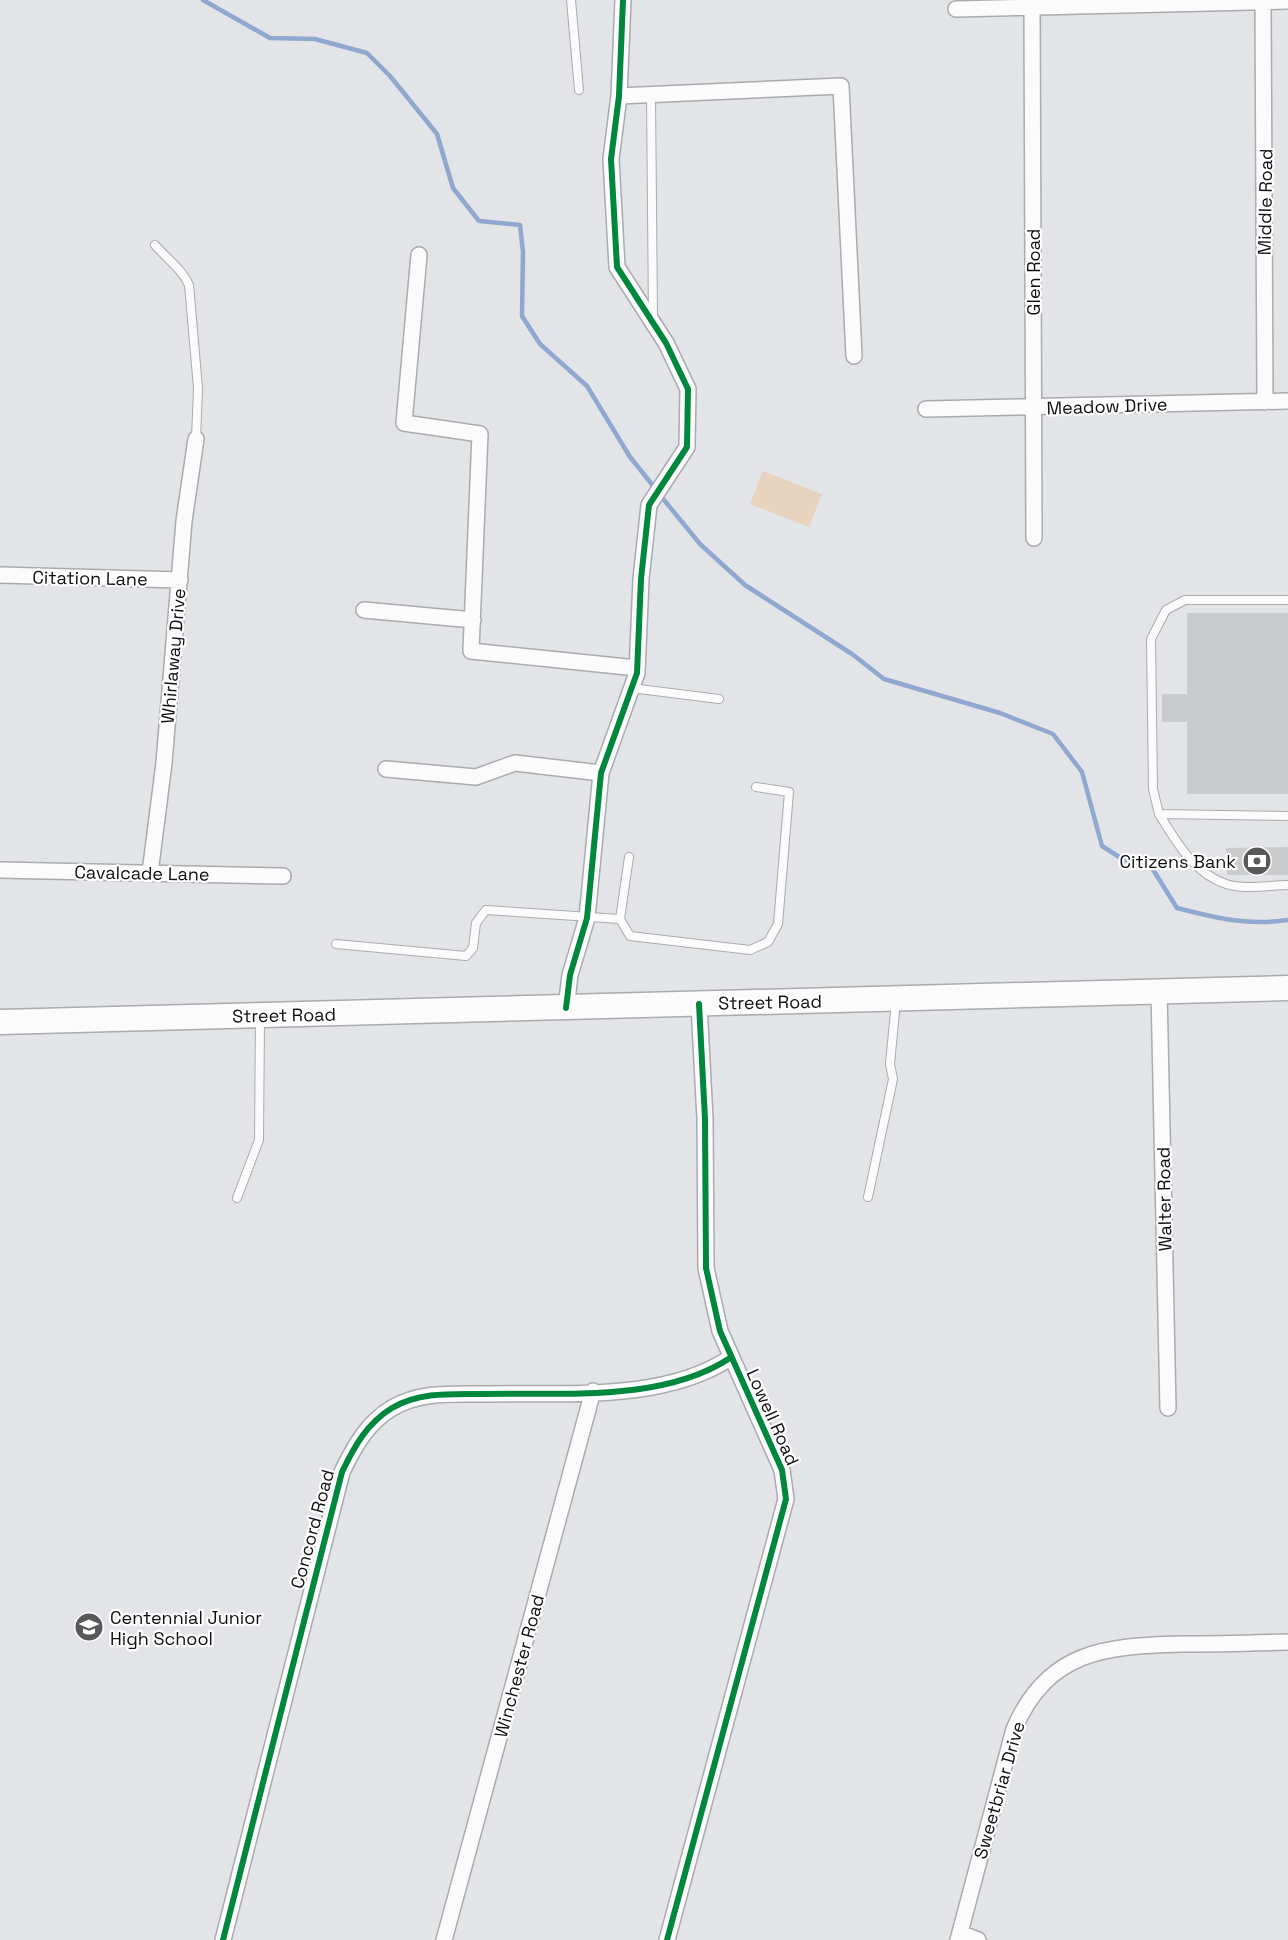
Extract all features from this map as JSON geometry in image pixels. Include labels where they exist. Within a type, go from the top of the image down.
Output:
[{"type":"main road","name":"Street Road","points":[[0,1022],[1288,988]]},
{"type":"street","points":[[566,1008],[570,975],[587,918],[601,773],[637,668],[641,579],[649,505],[671,476],[687,447],[688,389],[653,322],[617,267],[611,159],[619,96],[623,0]]},
{"type":"street","points":[[956,9],[1288,1]]},
{"type":"street","name":"Middle Road","points":[[1263,2],[1265,402]]},
{"type":"street","name":"Glen Road","points":[[1032,6],[1034,538]]},
{"type":"street","points":[[619,96],[841,86],[854,356]]},
{"type":"street","points":[[419,255],[404,423],[480,434],[471,651],[637,668]]},
{"type":"street","name":"Meadow Drive","points":[[926,409],[1288,401]]},
{"type":"street","name":"Whirlaway Drive","points":[[150,873],[164,763],[184,521],[196,439]]},
{"type":"street","name":"Citation Lane","points":[[0,575],[180,580]]},
{"type":"street","points":[[364,610],[473,620]]},
{"type":"street","points":[[386,769],[476,777],[515,763],[601,773]]},
{"type":"street","name":"Cavalcade Lane","points":[[0,870],[284,876]]},
{"type":"street","name":"Walter Road","points":[[1160,990],[1168,1408]]},
{"type":"street","name":"Lowell Road","points":[[667,1940],[786,1499],[782,1470],[730,1358],[713,1309],[706,1268],[705,1119],[699,1004]]},
{"type":"street","name":"Concord Road","points":[[223,1940],[342,1472],[354,1446],[368,1428],[392,1408],[409,1400],[432,1395],[657,1388],[700,1374],[730,1358]]},
{"type":"street","name":"Winchester Road","points":[[444,1940],[593,1391]]},
{"type":"street","name":"Sweetbriar Drive","points":[[959,1937],[1014,1729],[1029,1700],[1054,1672],[1073,1661],[1111,1648],[1288,1642]]},
{"type":"street","points":[[959,1937],[978,1940]]},
{"type":"lane","points":[[571,0],[579,90]]},
{"type":"lane","points":[[651,95],[653,322]]},
{"type":"lane","points":[[155,245],[173,265],[183,271],[189,285],[198,388],[196,439]]},
{"type":"lane","points":[[1288,600],[1185,600],[1166,610],[1151,639],[1153,789],[1159,814],[1181,849],[1202,872],[1228,885],[1288,885]]},
{"type":"lane","points":[[631,688],[718,699]]},
{"type":"lane","points":[[629,857],[620,919],[630,936],[750,950],[768,942],[778,924],[789,792],[756,787]]},
{"type":"lane","points":[[1159,814],[1288,816]]},
{"type":"lane","points":[[336,944],[456,957],[466,956],[473,948],[476,923],[486,910],[620,919]]},
{"type":"lane","points":[[868,1197],[893,1079],[890,1064],[896,999]]},
{"type":"lane","points":[[237,1198],[260,1140],[260,1015]]},
{"type":"shaded area","points":[[763,471],[822,494],[809,527],[750,504]]},
{"type":"building","points":[[1187,613],[1288,613],[1288,794],[1187,794],[1187,722],[1162,722],[1162,694],[1187,694]]},
{"type":"building","name":"Citizens Bank","points":[[1288,847],[1288,875],[1227,875],[1226,848]]},
{"type":"waterway","points":[[203,0],[270,38],[315,39],[367,53],[390,76],[437,134],[453,188],[479,221],[520,225],[523,252],[522,316],[540,344],[587,386],[630,457],[655,488]]},
{"type":"waterway","points":[[660,495],[700,544],[745,585],[852,654],[884,679],[1000,713],[1053,734],[1082,772],[1102,846],[1124,860],[1152,868],[1177,908],[1219,918],[1245,921],[1288,920]]},
{"type":"cycle path","points":[[566,1008],[570,975],[587,918],[601,773],[637,673],[641,579],[649,505],[687,447],[688,389],[666,343],[617,267],[611,159],[619,96],[623,0]]},
{"type":"cycle path","points":[[667,1940],[786,1499],[782,1470],[720,1331],[706,1268],[705,1119],[699,1004]]},
{"type":"cycle path","points":[[223,1940],[342,1472],[368,1428],[392,1408],[413,1399],[435,1395],[577,1394],[642,1389],[674,1382],[703,1372],[730,1358]]},
{"type":"place","name":"Citizens Bank","points":[[1257,861]]},
{"type":"place","name":"Centennial Junior High School","points":[[89,1627]]}]
